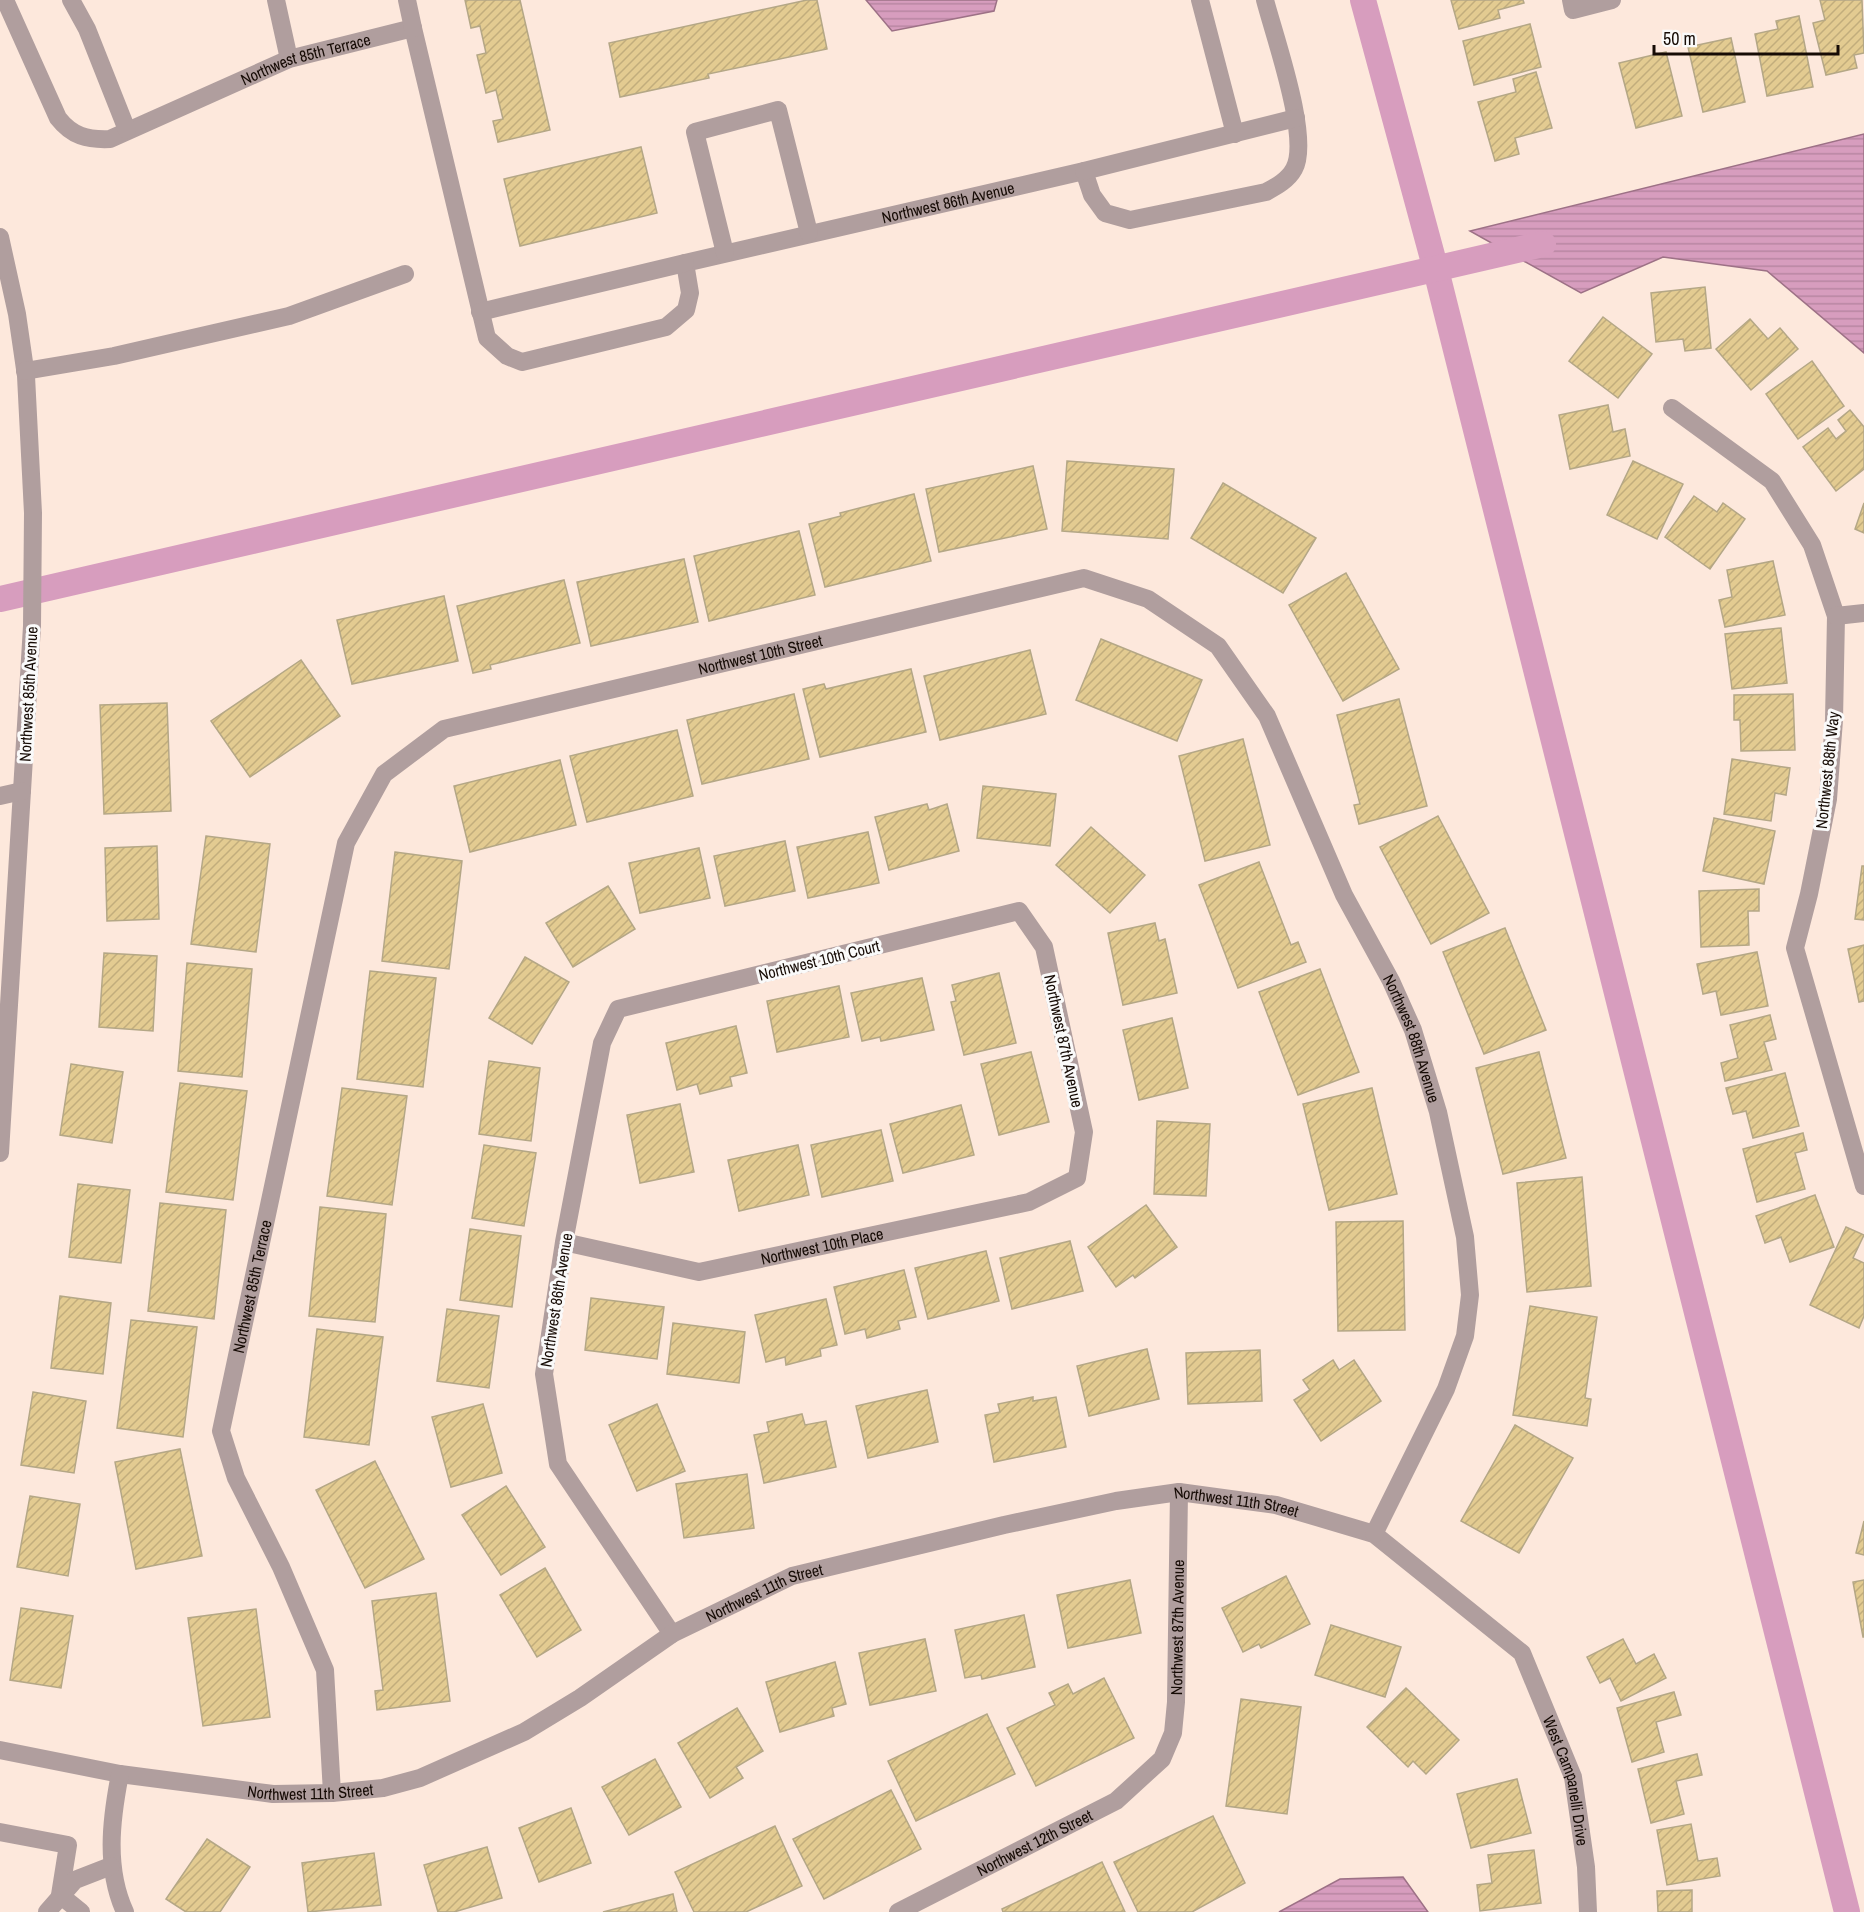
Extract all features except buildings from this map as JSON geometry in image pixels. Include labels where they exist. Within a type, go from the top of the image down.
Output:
[{"type":"street","name":"Northwest 85th Terrace","points":[[4,0],[58,118],[68,131],[90,140],[110,139],[289,59],[413,28]]},
{"type":"street","points":[[71,0],[87,29],[127,130]]},
{"type":"street","points":[[276,0],[289,59]]},
{"type":"street","points":[[407,0],[487,338],[507,356],[522,362],[666,327],[686,310],[690,293],[685,263]]},
{"type":"street","points":[[1200,0],[1235,134]]},
{"type":"street","points":[[1084,171],[1092,195],[1105,213],[1130,220],[1266,192],[1281,184],[1295,168],[1299,149],[1296,118],[1265,0]]},
{"type":"street","points":[[1572,5],[1612,0]]},
{"type":"street","points":[[725,253],[695,132],[778,110],[809,233]]},
{"type":"street","name":"Northwest 86th Avenue","points":[[480,312],[809,233],[1084,171],[1296,118]]},
{"type":"street","name":"Northwest 85th Avenue","points":[[0,237],[8,315],[25,371],[33,513],[32,626],[1,1147]]},
{"type":"street","points":[[25,371],[114,356],[289,316],[405,274]]},
{"type":"street","name":"Northwest 88th Way","points":[[1672,408],[1773,482],[1812,545],[1836,616],[1834,720],[1828,799],[1809,894],[1795,948],[1864,1186]]},
{"type":"street","name":"Northwest 10th Street","points":[[384,774],[444,729],[1084,578],[1148,599]]},
{"type":"street","name":"Northwest 88th Avenue","points":[[1148,599],[1218,646],[1267,716],[1344,895],[1391,981],[1413,1030],[1438,1112],[1465,1237],[1470,1295],[1465,1336],[1446,1389],[1374,1534]]},
{"type":"street","points":[[1836,616],[1864,613]]},
{"type":"street","name":"Northwest 85th Terrace","points":[[332,1793],[325,1670],[281,1567],[236,1478],[221,1431],[346,843],[384,774]]},
{"type":"street","points":[[0,796],[22,791]]},
{"type":"street","name":"Northwest 10th Court","points":[[618,1009],[1019,911]]},
{"type":"street","name":"Northwest 87th Avenue","points":[[1019,911],[1044,947],[1082,1121],[1084,1132],[1077,1178]]},
{"type":"street","name":"Northwest 86th Avenue","points":[[618,1009],[602,1043],[564,1242],[544,1374],[558,1464],[672,1634]]},
{"type":"street","name":"Northwest 10th Place","points":[[564,1242],[699,1272],[1029,1202],[1077,1178]]},
{"type":"street","name":"Northwest 11th Street","points":[[0,1750],[120,1774],[273,1794],[332,1793],[383,1788],[411,1781],[470,1758],[524,1732],[580,1698],[672,1634],[792,1576],[1004,1524],[1116,1501],[1179,1492],[1276,1505],[1374,1534],[1522,1653]]},
{"type":"street","name":"Northwest 87th Avenue","points":[[1162,1759],[1173,1733],[1176,1702],[1179,1492]]},
{"type":"street","name":"West Campanelli Drive","points":[[1522,1653],[1573,1777],[1586,1867],[1588,1912]]},
{"type":"street","name":"Northwest 12th Street","points":[[898,1912],[1116,1801],[1162,1759]]},
{"type":"street","points":[[120,1774],[113,1809],[111,1866],[125,1912]]},
{"type":"street","points":[[0,1832],[68,1845],[60,1894]]},
{"type":"street","points":[[46,1912],[75,1880],[111,1866]]},
{"type":"street","points":[[60,1894],[81,1912]]},
{"type":"shaded area","points":[[866,0],[997,0],[994,11],[892,31]]},
{"type":"shaded area","points":[[1864,134],[1864,353],[1767,271],[1663,257],[1581,293],[1470,231]]},
{"type":"shaded area","points":[[1403,1877],[1428,1912],[1279,1912],[1340,1879]]},
{"type":"waterway","points":[[1363,0],[1436,270],[1847,1912]]},
{"type":"waterway","points":[[0,599],[1543,244]]}]
